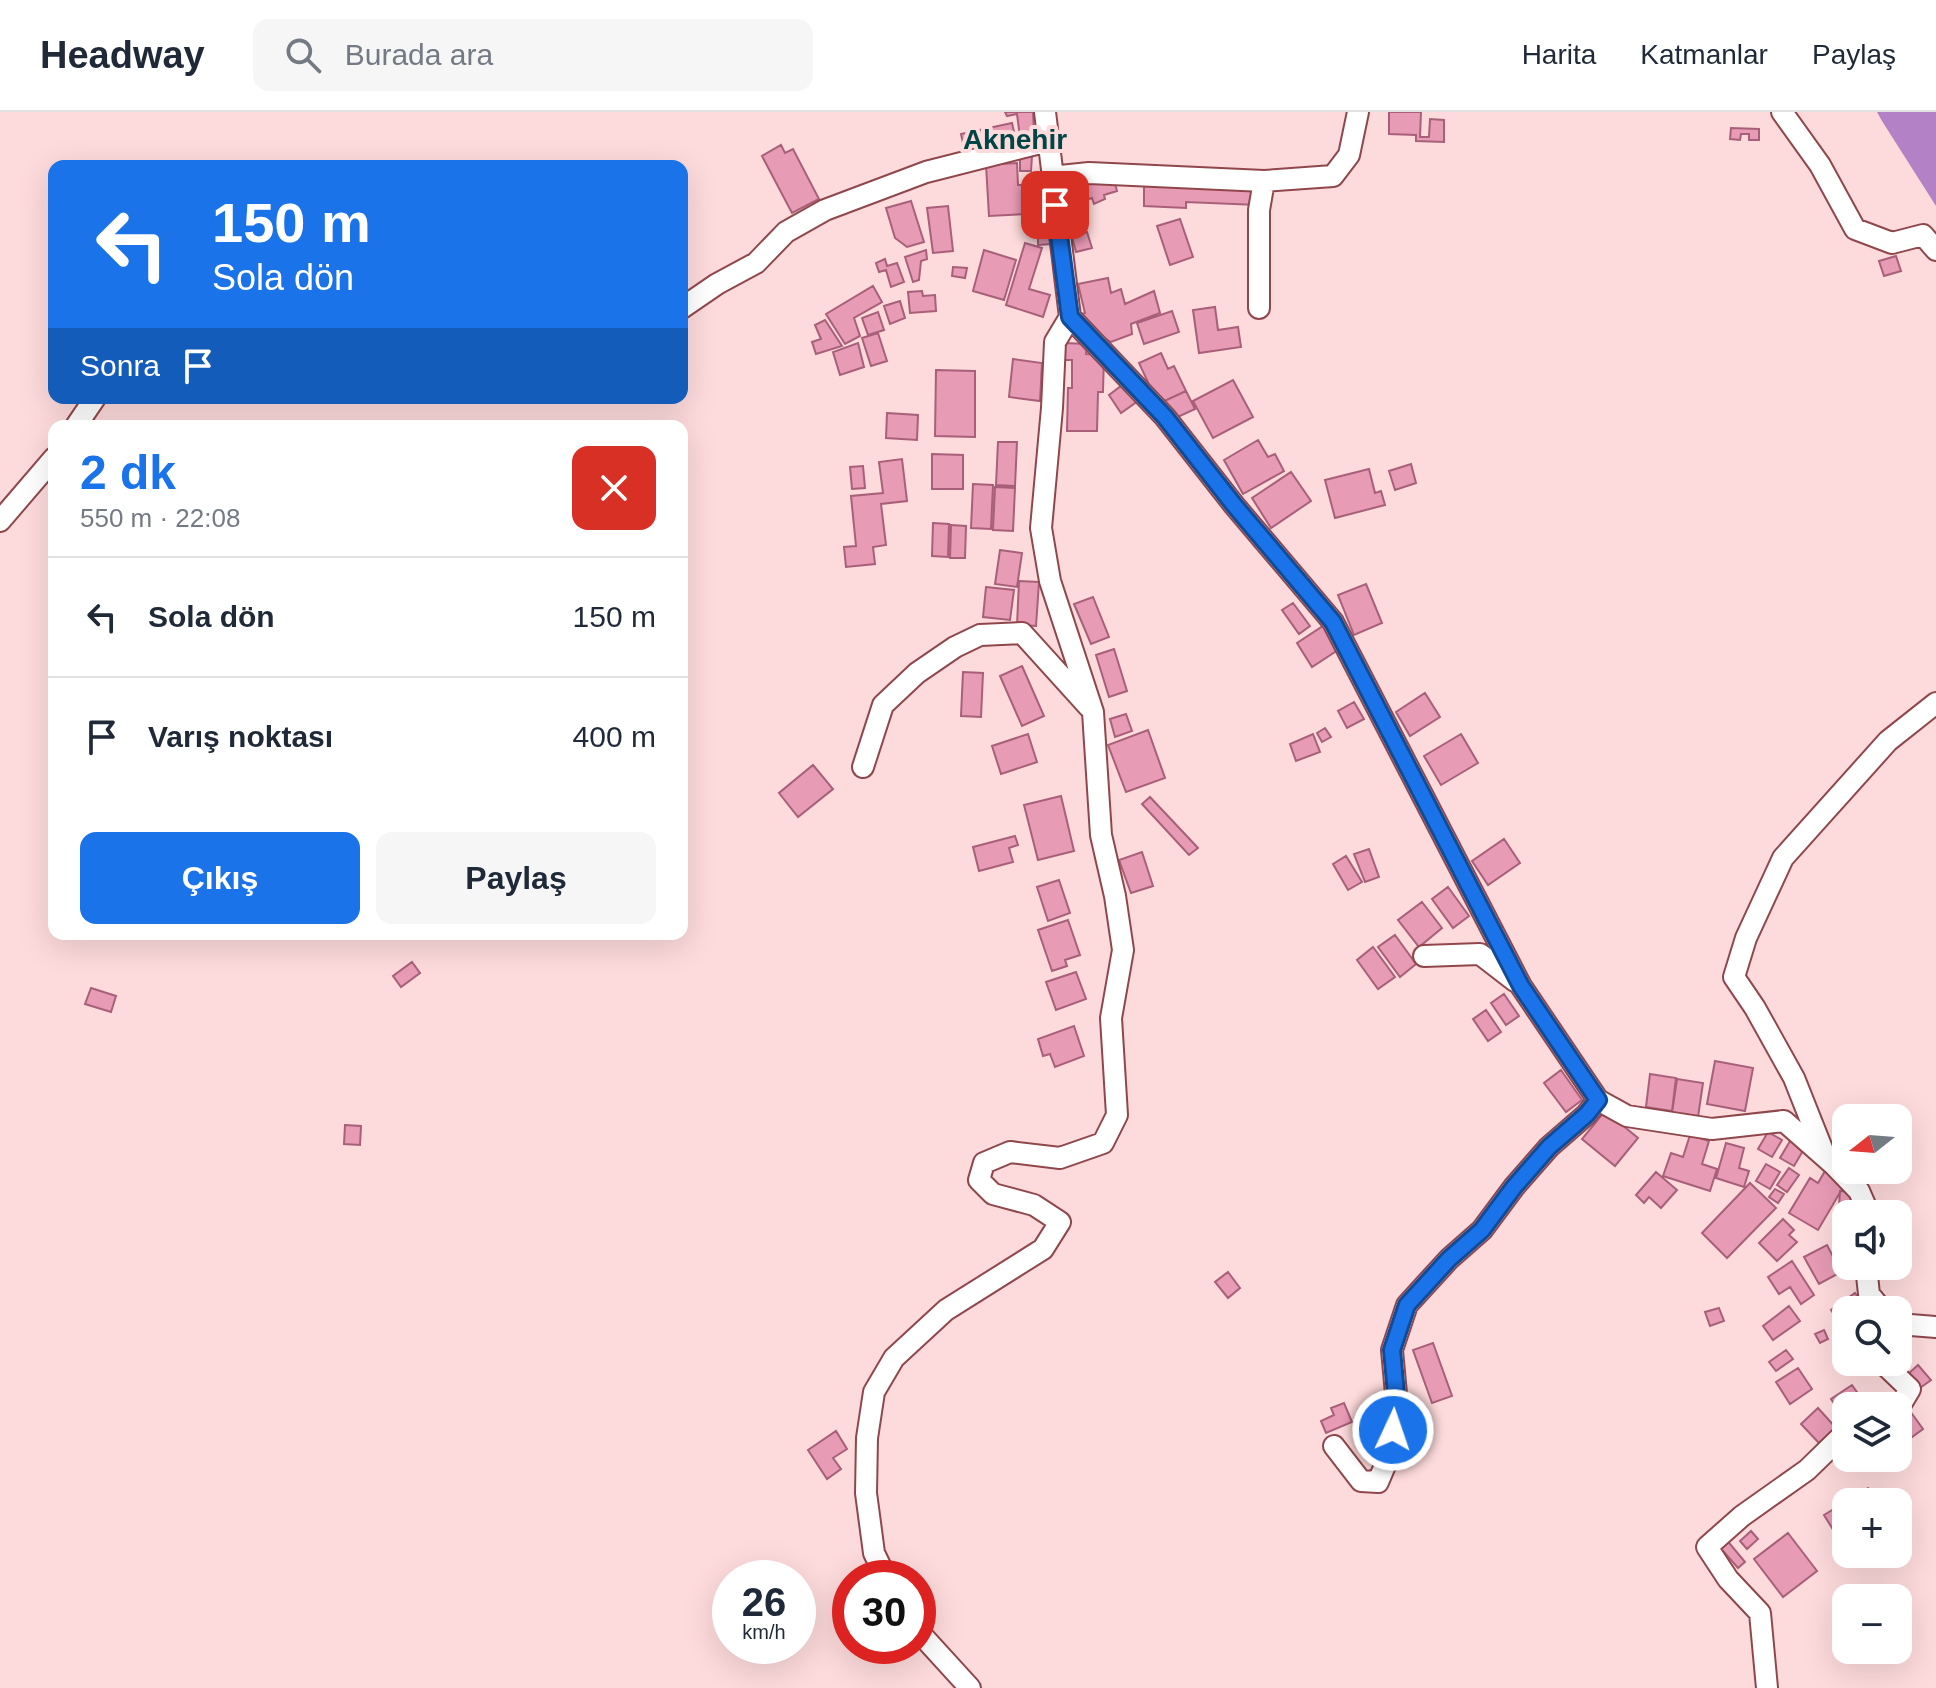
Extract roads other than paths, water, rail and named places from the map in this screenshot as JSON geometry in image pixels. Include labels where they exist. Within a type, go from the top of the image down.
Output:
[{"type":"street","points":[[1045,112],[1070,317],[1165,417],[1234,505],[1333,622],[1521,986],[1598,1100],[1627,1116],[1712,1129],[1784,1121],[1832,1163]]},
{"type":"street","points":[[1051,177],[1089,173],[1264,181],[1333,176],[1349,155],[1358,112]]},
{"type":"street","points":[[1782,112],[1820,165],[1855,229],[1892,243],[1923,235],[1936,250]]},
{"type":"street","points":[[688,304],[756,263],[786,232],[825,210],[926,172],[1048,141]]},
{"type":"street","points":[[1259,308],[1259,210],[1264,181]]},
{"type":"street","points":[[877,1560],[866,1493],[867,1438],[874,1392],[894,1358],[946,1310],[1043,1249],[1060,1222],[1034,1205],[993,1194],[979,1180],[984,1163],[1010,1152],[1060,1158],[1103,1143],[1117,1115],[1111,1018],[1123,950],[1101,835],[1093,712],[1050,581],[1041,528],[1055,342],[1070,317]]},
{"type":"street","points":[[0,521],[48,465]]},
{"type":"street","points":[[863,767],[883,705],[917,673],[955,647],[980,635],[1022,633],[1093,712]]},
{"type":"street","points":[[1832,1163],[1824,1153],[1794,1078],[1734,977],[1746,938],[1783,858],[1888,741],[1936,703]]},
{"type":"street","points":[[1424,956],[1480,954],[1521,986]]},
{"type":"street","points":[[1334,1446],[1361,1481],[1378,1482],[1389,1456],[1397,1405],[1392,1350],[1407,1305],[1449,1259],[1482,1230],[1549,1147],[1587,1114],[1598,1100]]},
{"type":"street","points":[[1912,1325],[1936,1327]]},
{"type":"street","points":[[1896,1376],[1910,1389],[1908,1392]]},
{"type":"street","points":[[1767,1688],[1760,1613],[1728,1579],[1707,1547],[1742,1516],[1807,1470],[1832,1446]]},
{"type":"street","points":[[936,1651],[970,1688]]},
{"type":"district","name":"Aknehir","points":[[1015,139]]}]
